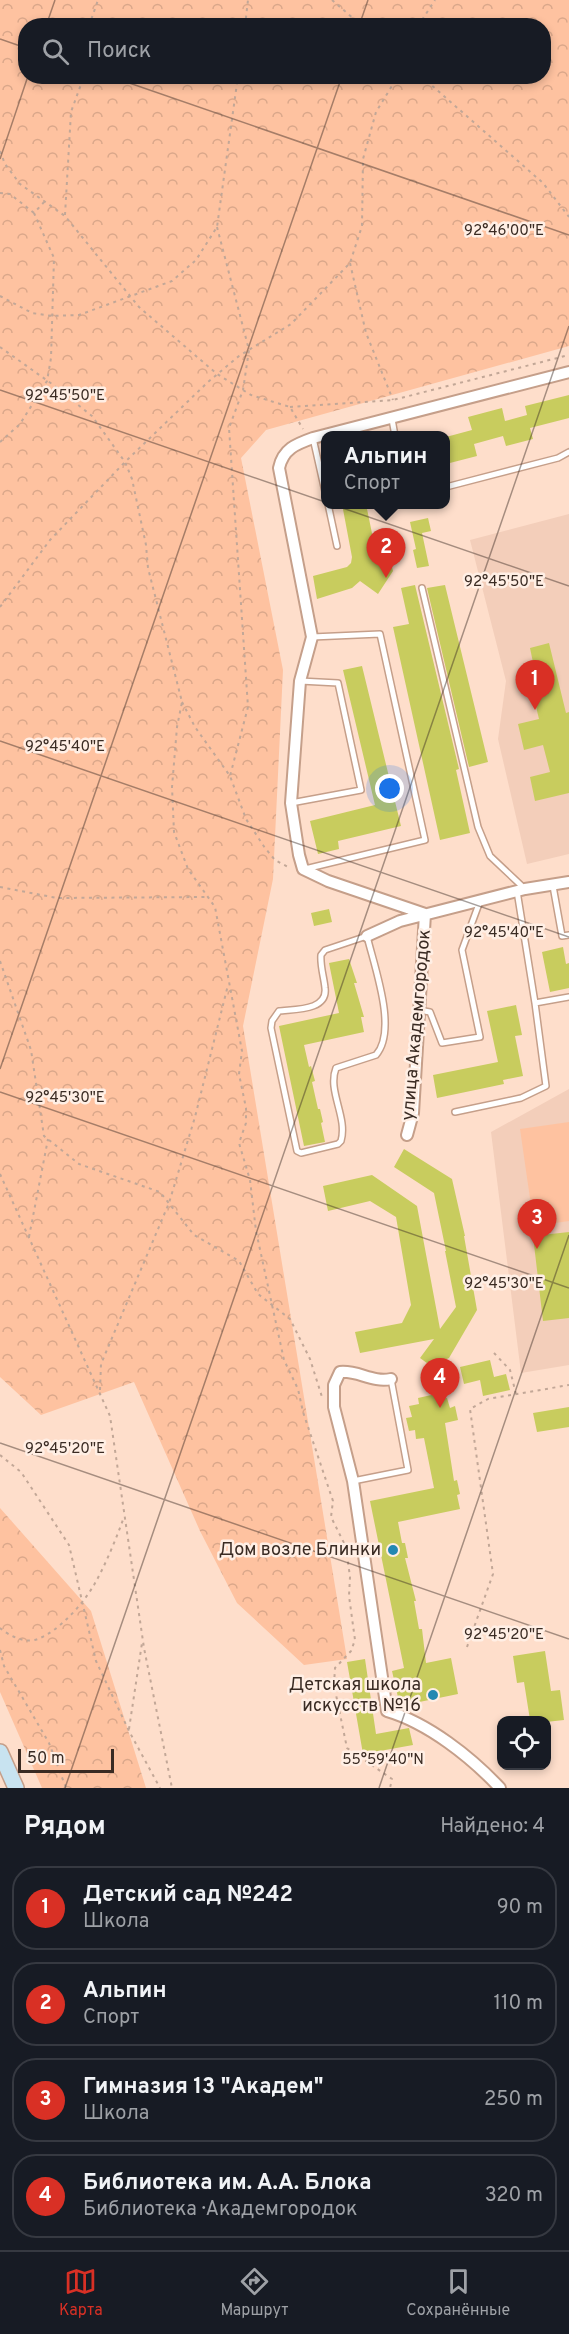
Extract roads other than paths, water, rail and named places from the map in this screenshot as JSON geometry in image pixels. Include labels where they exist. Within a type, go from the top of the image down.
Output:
[{"type":"main road","points":[[0,1752],[16,1788]]},
{"type":"street","points":[[342,431],[569,372]]},
{"type":"street","points":[[321,436],[287,450],[279,468],[312,637],[300,681],[291,804],[299,855],[303,869],[328,881],[425,914]]},
{"type":"street","name":"улица Академгородок","points":[[367,936],[400,921],[425,914],[521,890],[569,882]]},
{"type":"street","name":"улица Академгородок","points":[[407,1135],[413,1113],[425,914]]},
{"type":"street","points":[[391,1379],[381,1381],[348,1371],[340,1372],[334,1385],[334,1407],[353,1481],[387,1711],[408,1717],[474,1761],[500,1788]]},
{"type":"lane","points":[[392,419],[394,431]]},
{"type":"lane","points":[[317,437],[321,463]]},
{"type":"lane","points":[[450,486],[558,458],[569,452]]},
{"type":"lane","points":[[329,509],[337,546]]},
{"type":"lane","points":[[422,588],[478,827],[490,856],[521,890],[546,1086],[521,1098],[455,1112]]},
{"type":"lane","points":[[303,869],[425,840],[380,634],[312,637]]},
{"type":"lane","points":[[291,804],[360,790],[338,683],[300,681]]},
{"type":"lane","points":[[553,886],[562,936],[569,935]]},
{"type":"lane","points":[[419,1010],[430,1012],[442,1043],[480,1037],[462,950],[480,901]]},
{"type":"lane","points":[[367,936],[385,1015],[386,1032],[383,1042],[376,1055],[336,1068],[334,1080],[343,1127],[341,1141],[338,1144],[301,1153],[297,1151],[271,1028],[272,1021],[279,1011],[315,1006],[320,1003],[326,993],[321,955],[325,950],[367,936]]},
{"type":"lane","points":[[535,1003],[569,997]]},
{"type":"lane","points":[[353,1481],[408,1470],[391,1379]]},
{"type":"place","name":"Альпин","points":[[386,578]]},
{"type":"place","name":"Детский сад №242","points":[[535,710]]},
{"type":"place","name":"Гимназия 13 \"Академ\"","points":[[537,1249]]},
{"type":"place","name":"Библиотека им. А.А. Блока","points":[[440,1408]]},
{"type":"place","name":"Дом возле Блинки","points":[[393,1550]]},
{"type":"place","name":"Детская школа искусств №16","points":[[433,1695]]}]
